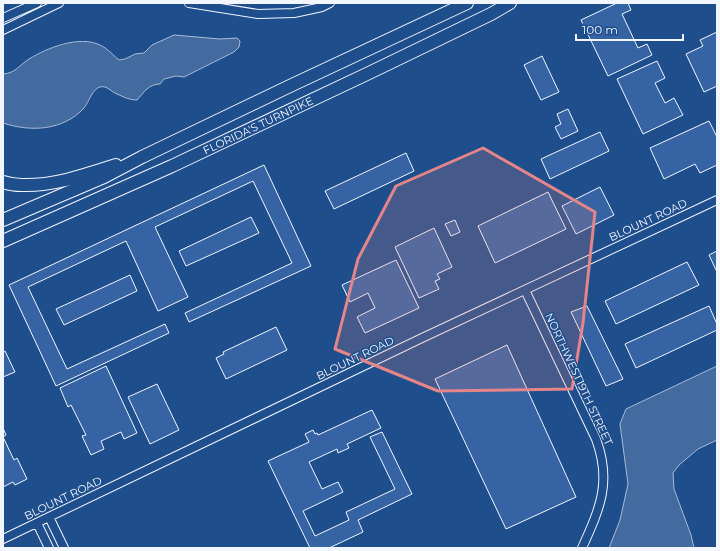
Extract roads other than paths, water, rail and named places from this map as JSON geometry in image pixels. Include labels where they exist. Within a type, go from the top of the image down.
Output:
[{"type":"highway","name":"FLORIDA'S TURNPIKE","points":[[3,220],[104,177],[142,157],[292,85],[467,3]]},
{"type":"highway","name":"FLORIDA'S TURNPIKE","points":[[3,242],[172,166],[376,69],[510,3]]},
{"type":"highway","points":[[3,182],[20,186],[53,183],[142,157]]},
{"type":"street","points":[[3,18],[37,3]]},
{"type":"street","points":[[3,30],[59,3]]},
{"type":"street","points":[[190,3],[258,14],[294,13],[322,7],[330,3]]},
{"type":"street","name":"BLOUNT ROAD","points":[[3,539],[422,338],[717,200]]},
{"type":"street","name":"NORTHWEST19TH STREET","points":[[526,290],[596,439],[601,454],[604,478],[602,499],[582,548]]},
{"type":"street","points":[[49,517],[64,548]]},
{"type":"street","points":[[37,523],[50,548]]},
{"type":"water","points":[[174,35],[220,39],[237,38],[240,41],[239,47],[234,52],[184,77],[176,76],[164,79],[160,84],[153,85],[147,89],[137,100],[127,98],[107,88],[100,87],[95,90],[84,108],[76,116],[56,125],[46,128],[24,128],[3,123],[3,74],[14,71],[36,55],[63,44],[83,41],[92,42],[103,46],[119,60],[135,54],[144,53],[152,45]]},
{"type":"water","points":[[717,366],[717,440],[698,449],[679,465],[673,473],[674,489],[691,535],[694,548],[609,548],[620,520],[628,484],[620,424],[626,409]]}]
